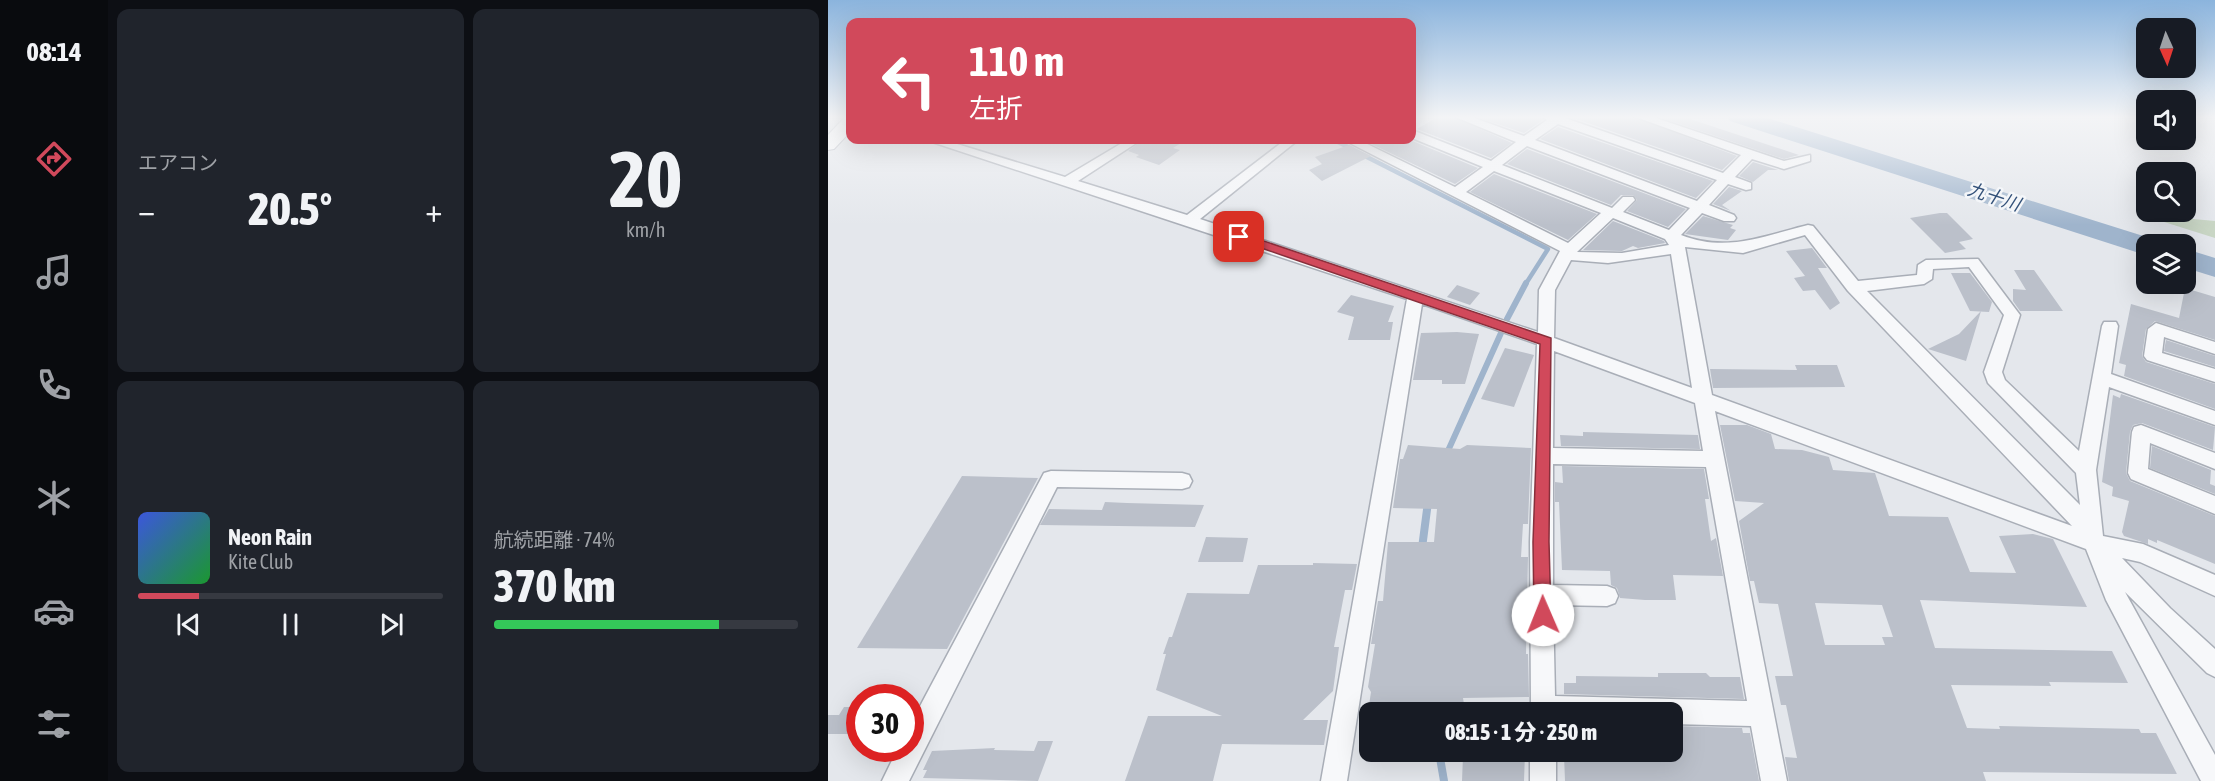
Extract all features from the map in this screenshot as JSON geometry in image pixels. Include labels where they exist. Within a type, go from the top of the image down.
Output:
[{"type":"street","points":[[972,152],[1189,220],[1415,296],[2094,543],[2143,553],[2215,586]]},
{"type":"street","points":[[1067,182],[1115,152]]},
{"type":"street","points":[[1189,220],[1276,152]]},
{"type":"street","points":[[1375,152],[1568,252],[1590,260],[1617,260],[1675,243],[1700,207],[1750,153],[1784,165],[1805,158]]},
{"type":"street","points":[[1458,152],[1612,213],[1675,243],[1729,249],[1743,248],[1808,230],[1854,287],[2078,517],[2094,543],[2114,593],[2215,781]]},
{"type":"street","points":[[1456,193],[1510,152]]},
{"type":"street","points":[[1556,152],[1729,218]]},
{"type":"street","points":[[1652,152],[1746,186]]},
{"type":"street","points":[[1543,702],[1541,542],[1545,456],[1547,290],[1552,272],[1568,252],[1628,200]]},
{"type":"street","points":[[1675,243],[1774,781]]},
{"type":"street","points":[[1854,287],[1924,279],[1926,266],[1973,262],[2012,315],[1994,372],[1997,383],[2086,470]]},
{"type":"street","points":[[1334,781],[1415,296]]},
{"type":"street","points":[[2110,326],[2086,470],[2094,543],[2162,616],[2215,665]]},
{"type":"street","points":[[2215,348],[2156,329],[2153,356],[2215,376]]},
{"type":"street","points":[[2102,378],[2215,418]]},
{"type":"street","points":[[2215,460],[2141,432],[2138,473],[2215,505]]},
{"type":"street","points":[[1545,456],[1715,459]]},
{"type":"street","points":[[895,781],[1051,479],[1182,481]]},
{"type":"street","points":[[1542,596],[1607,596]]},
{"type":"street","points":[[1683,713],[1762,714]]},
{"type":"street","points":[[1543,762],[1543,781]]},
{"type":"green space","points":[[2196,219],[2215,221],[2215,238],[2164,222],[2196,222]]},
{"type":"building","points":[[1132,152],[1177,152],[1159,165],[1136,157],[1139,155]]},
{"type":"building","points":[[1328,152],[1364,152],[1371,156],[1322,181],[1309,170],[1322,164],[1315,157]]},
{"type":"building","points":[[1389,152],[1440,152],[1478,168],[1455,184]]},
{"type":"building","points":[[1477,152],[1499,152],[1491,158]]},
{"type":"building","points":[[1522,152],[1536,152],[1686,209],[1668,227],[1627,211],[1637,200],[1633,195],[1621,195],[1611,205],[1507,164]]},
{"type":"building","points":[[1576,152],[1631,152],[1713,181],[1696,198]]},
{"type":"building","points":[[1672,152],[1728,152],[1737,156],[1722,170]]},
{"type":"building","points":[[1764,152],[1791,152],[1799,155],[1784,159]]},
{"type":"building","points":[[1753,162],[1778,170],[1768,170],[1753,182],[1739,176]]},
{"type":"building","points":[[1494,174],[1597,214],[1568,240],[1470,192]]},
{"type":"building","points":[[1729,187],[1742,191],[1722,205],[1731,211],[1713,204]]},
{"type":"building","points":[[1947,213],[1973,239],[1959,242],[1966,249],[1945,253],[1910,218]]},
{"type":"building","points":[[1703,216],[1733,225],[1730,228],[1736,230],[1728,240],[1685,234]]},
{"type":"building","points":[[1613,221],[1665,243],[1638,248],[1633,246],[1622,251],[1583,250]]},
{"type":"building","points":[[1812,248],[1827,268],[1818,268],[1840,303],[1830,310],[1815,290],[1803,291],[1794,278],[1805,276],[1786,251]]},
{"type":"building","points":[[2014,270],[2034,270],[2063,311],[2020,311],[2013,301],[2013,289],[2026,290]]},
{"type":"building","points":[[1951,273],[1970,273],[1992,302],[1989,312],[1970,311]]},
{"type":"building","points":[[1457,285],[1480,293],[1470,305],[1447,297]]},
{"type":"building","points":[[2196,291],[2215,297],[2215,340],[2155,321],[2146,329],[2142,356],[2146,362],[2215,384],[2215,409],[2124,376],[2126,365],[2119,363],[2131,304],[2179,318],[2184,294],[2196,294]]},
{"type":"building","points":[[1351,295],[1394,306],[1388,322],[1393,322],[1390,340],[1348,340],[1354,317],[1337,312]]},
{"type":"building","points":[[1981,311],[1966,361],[1928,349],[1959,334]]},
{"type":"building","points":[[1421,333],[1479,334],[1465,384],[1442,384],[1442,380],[1413,380]]},
{"type":"building","points":[[2166,340],[2215,356],[2215,367],[2164,351]]},
{"type":"building","points":[[1505,348],[1534,355],[1514,407],[1481,399]]},
{"type":"building","points":[[1795,365],[1837,365],[1845,387],[1713,388],[1710,369],[1797,370]]},
{"type":"building","points":[[2121,394],[2215,427],[2213,450],[2142,423],[2133,425],[2130,432],[2126,473],[2130,481],[2215,516],[2215,564],[2157,540],[2157,543],[2148,539],[2148,544],[2124,536],[2122,532],[2129,501],[2112,496],[2113,487],[2102,482],[2113,395],[2120,398]]},
{"type":"building","points":[[1720,425],[1747,425],[1771,434],[1775,449],[1802,450],[1829,457],[1833,470],[1875,473],[1889,516],[1948,517],[1970,572],[2016,573],[1999,536],[2033,534],[2053,539],[2087,607],[1920,600],[1935,648],[2112,651],[2128,683],[2049,682],[2051,686],[1951,685],[1967,728],[2000,729],[1999,726],[2139,729],[2141,733],[2156,733],[2177,774],[1983,772],[1986,781],[1789,781],[1785,757],[1797,758],[1786,705],[1781,705],[1775,676],[1793,676],[1778,604],[1759,603],[1754,581],[1750,581],[1739,521],[1764,503],[1735,501]],"holes":[[[1815,603],[1882,605],[1893,637],[1882,637],[1885,645],[1825,645]]]},
{"type":"building","points":[[1583,432],[1698,435],[1700,449],[1561,446],[1560,435],[1583,436]]},
{"type":"building","points":[[1408,445],[1460,449],[1467,445],[1531,448],[1528,524],[1523,524],[1521,557],[1528,557],[1526,654],[1528,654],[1529,697],[1463,698],[1464,702],[1370,702],[1371,692],[1368,687],[1375,644],[1371,644],[1378,601],[1383,601],[1388,542],[1434,542],[1437,509],[1393,508],[1400,459],[1403,459]]},
{"type":"building","points":[[2152,446],[2211,470],[2210,484],[2215,486],[2215,494],[2150,468]]},
{"type":"building","points":[[1562,466],[1704,469],[1709,499],[1705,499],[1711,541],[1716,538],[1723,576],[1673,575],[1676,600],[1645,600],[1620,598],[1617,588],[1611,585],[1610,571],[1562,570],[1559,502],[1555,502],[1555,482],[1563,483]]},
{"type":"building","points":[[962,476],[1038,478],[947,649],[857,648]]},
{"type":"building","points":[[1105,502],[1204,505],[1195,527],[1040,525],[1049,509],[1102,510]]},
{"type":"building","points":[[1206,537],[1248,538],[1243,562],[1198,562]]},
{"type":"building","points":[[1313,563],[1357,564],[1352,590],[1345,590],[1334,647],[1339,647],[1333,691],[1303,720],[1328,720],[1324,745],[1222,744],[1213,781],[1125,781],[1148,716],[1222,716],[1156,690],[1166,654],[1163,654],[1169,637],[1172,637],[1187,593],[1249,594],[1258,565],[1313,565]]},
{"type":"building","points":[[1658,673],[1706,673],[1710,677],[1740,677],[1744,699],[1564,694],[1564,683],[1576,683],[1576,676],[1658,677]]},
{"type":"building","points":[[846,707],[846,734],[828,734],[828,715],[839,715]]},
{"type":"building","points":[[1683,726],[1742,728],[1743,733],[1750,733],[1759,781],[1565,781],[1564,762],[1683,762]]},
{"type":"building","points":[[1038,741],[1053,741],[1038,781],[923,778],[927,770],[923,770],[932,751],[995,748],[994,750],[1034,751]]},
{"type":"building","points":[[1463,762],[1525,762],[1524,781],[1462,781]]},
{"type":"waterway","name":"九十川","points":[[1852,152],[2136,243]]},
{"type":"waterway","points":[[1361,154],[1548,249],[1525,285]]},
{"type":"waterway","name":"九十川","points":[[2196,261],[2215,268]]},
{"type":"waterway","points":[[1507,319],[1526,283]]},
{"type":"waterway","points":[[1447,453],[1501,333]]},
{"type":"waterway","points":[[1422,548],[1428,502]]},
{"type":"waterway","points":[[1441,762],[1444,781]]},
{"type":"route","points":[[1239,237],[1508,327],[1546,342],[1545,456],[1541,542],[1543,615]]}]
